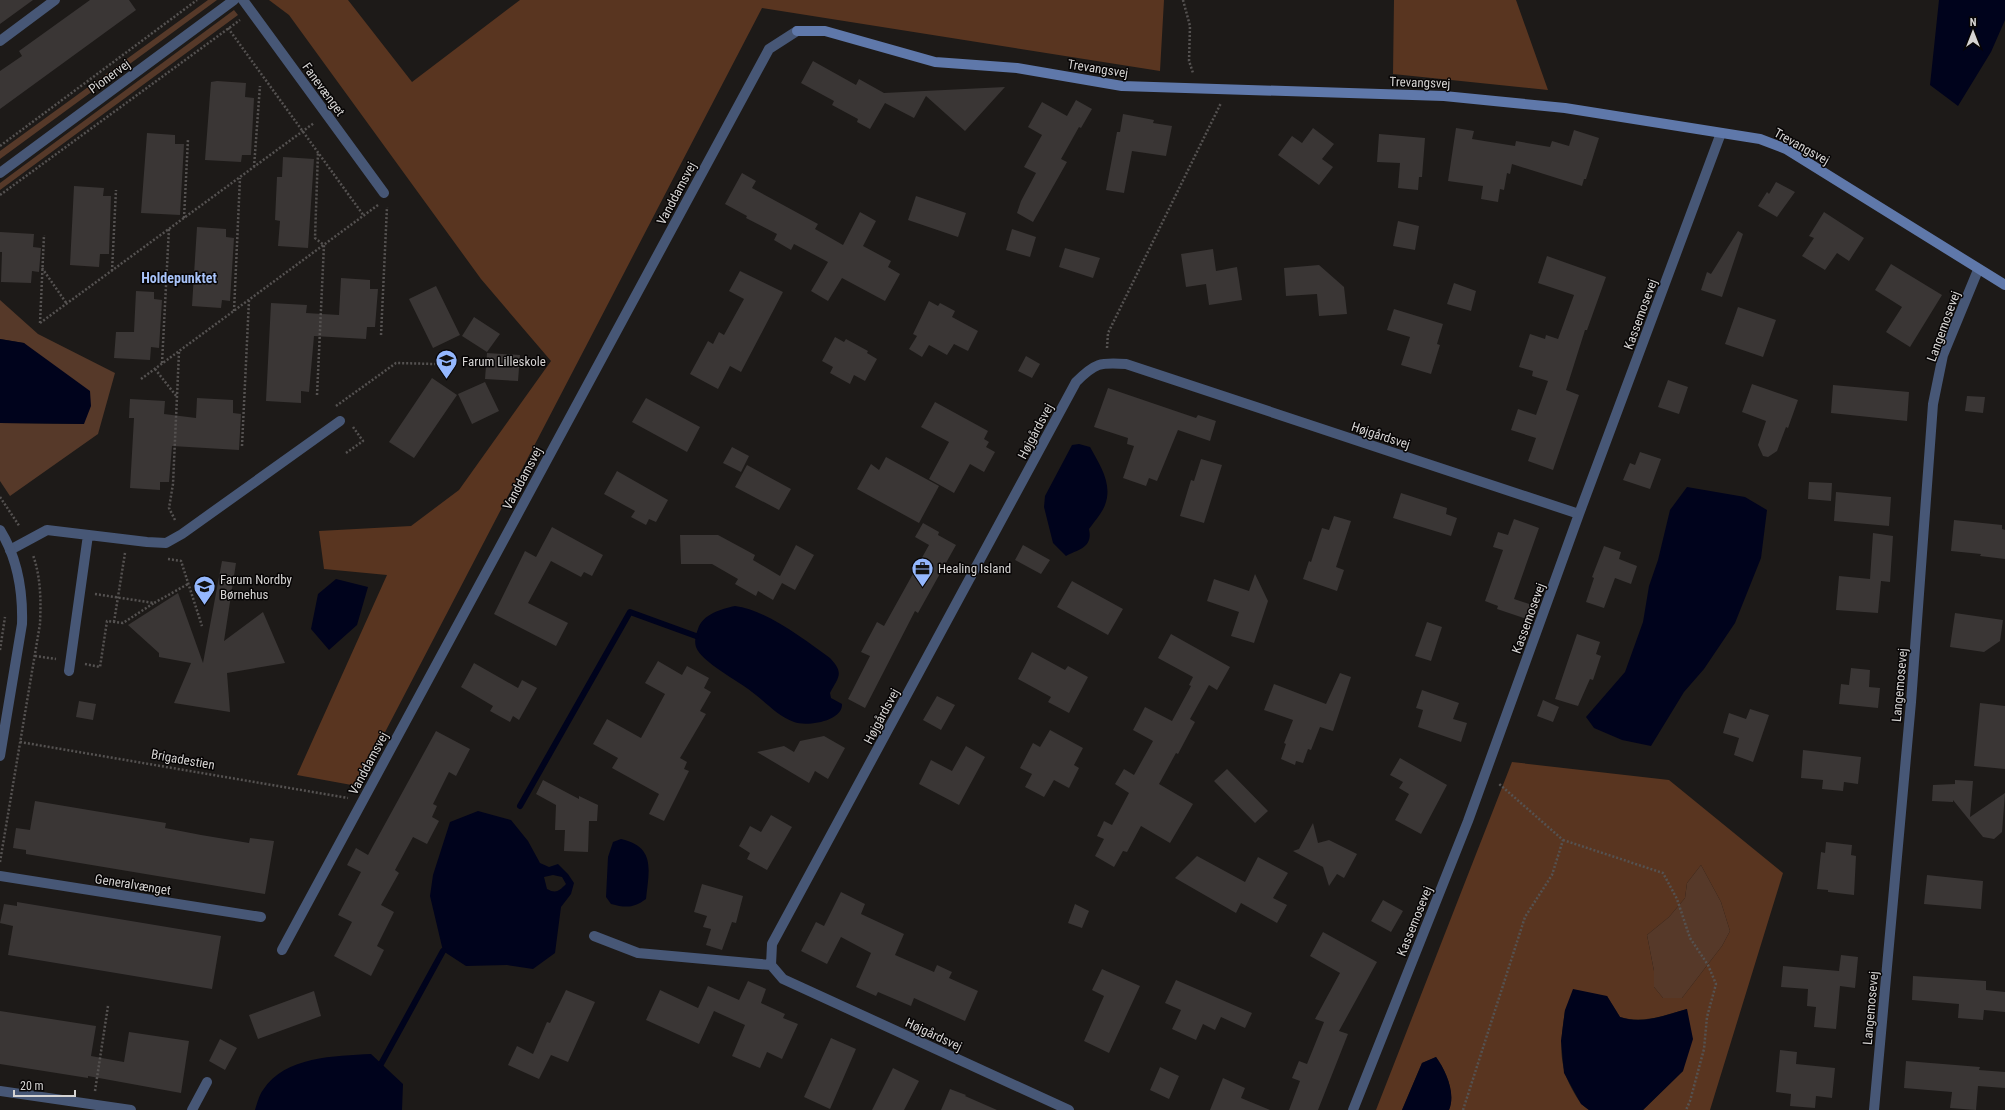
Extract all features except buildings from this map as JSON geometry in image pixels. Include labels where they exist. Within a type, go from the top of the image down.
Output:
[{"type":"street","points":[[0,41],[55,0]]},
{"type":"street","name":"Pionervej","points":[[0,173],[234,0]]},
{"type":"street","name":"Fanevænget","points":[[243,0],[386,195]]},
{"type":"street","name":"Trevangsvej","points":[[797,31],[825,31],[935,62],[1017,68],[1122,86],[1444,96],[1565,108],[1760,139],[1786,149],[1978,270],[2005,285]]},
{"type":"street","name":"Vanddamsvej","points":[[282,950],[769,49],[797,31]]},
{"type":"street","name":"Kassemosevej","points":[[1353,1110],[1468,821],[1579,514],[1721,133]]},
{"type":"street","name":"Langemosevej","points":[[1874,1110],[1911,702],[1933,404],[1943,356],[1978,270]]},
{"type":"street","name":"Højgårdsvej","points":[[1069,1110],[783,979],[771,965],[772,944],[1076,382],[1090,368],[1106,363],[1126,364],[1579,514]]},
{"type":"street","points":[[10,550],[47,530],[166,543],[182,534],[340,421]]},
{"type":"street","points":[[0,530],[3,542],[10,550],[20,580],[23,602],[22,624],[0,756]]},
{"type":"street","points":[[70,666],[88,535]]},
{"type":"street","name":"Generalvænget","points":[[0,876],[261,918]]},
{"type":"street","points":[[594,936],[638,953],[771,965]]},
{"type":"street","points":[[192,1110],[207,1082]]},
{"type":"street","points":[[0,1091],[130,1110]]},
{"type":"path","points":[[0,146],[198,0]]},
{"type":"path","points":[[1183,0],[1190,26],[1189,61],[1198,89]]},
{"type":"path","points":[[0,195],[251,11]]},
{"type":"path","points":[[228,28],[364,216]]},
{"type":"path","points":[[254,167],[260,86]]},
{"type":"path","points":[[1106,363],[1108,333],[1217,113],[1226,89]]},
{"type":"path","points":[[44,235],[40,323],[112,272],[169,228],[240,178],[326,114]]},
{"type":"path","points":[[184,218],[188,139]]},
{"type":"path","points":[[318,152],[315,238],[324,244]]},
{"type":"path","points":[[234,311],[240,178]]},
{"type":"path","points":[[112,272],[116,190]]},
{"type":"path","points":[[141,379],[364,216],[386,195]]},
{"type":"path","points":[[381,335],[386,195]]},
{"type":"path","points":[[162,363],[169,228]]},
{"type":"path","points":[[317,395],[324,244]]},
{"type":"path","points":[[42,268],[67,304]]},
{"type":"path","points":[[242,446],[249,300]]},
{"type":"path","points":[[177,522],[169,508],[172,484],[179,351]]},
{"type":"path","points":[[331,410],[396,363],[435,364]]},
{"type":"path","points":[[155,369],[176,397]]},
{"type":"path","points":[[117,552],[132,554]]},
{"type":"path","points":[[114,622],[125,553]]},
{"type":"path","points":[[166,559],[180,561],[202,626]]},
{"type":"path","points":[[35,656],[70,666],[100,666],[107,621],[123,623],[154,603],[188,584]]},
{"type":"path","points":[[80,591],[154,603]]},
{"type":"path","points":[[0,650],[6,612]]},
{"type":"path","name":"Brigadestien","points":[[3,738],[362,800]]},
{"type":"path","points":[[1486,771],[1563,840],[1663,873],[1677,899],[1690,938],[1708,965],[1716,984],[1707,1017],[1704,1049],[1690,1101],[1686,1110]]},
{"type":"path","points":[[1463,1110],[1525,918],[1552,875],[1563,840]]},
{"type":"path","points":[[93,1104],[108,1006]]},
{"type":"shaded area","points":[[208,0],[217,0],[0,159],[0,151]]},
{"type":"shaded area","points":[[269,0],[348,0],[412,82],[520,0],[1164,0],[1160,71],[762,8],[357,786],[297,775],[387,575],[324,569],[319,531],[411,526],[459,490],[551,361],[481,279],[289,15]]},
{"type":"shaded area","points":[[1394,0],[1516,0],[1548,90],[1393,74]]},
{"type":"shaded area","points":[[234,10],[238,15],[0,190],[0,183]]},
{"type":"shaded area","points":[[0,300],[38,334],[115,373],[98,434],[10,496],[0,481],[0,423],[84,424],[24,343],[0,339]]},
{"type":"shaded area","points":[[1512,762],[1669,780],[1783,873],[1710,1110],[1643,1110],[1683,1071],[1687,1009],[1654,1018],[1638,1020],[1629,1019],[1620,1017],[1607,996],[1565,1010],[1561,1050],[1564,1069],[1567,1079],[1577,1098],[1589,1110],[1449,1110],[1451,1103],[1451,1089],[1446,1075],[1436,1057],[1422,1063],[1402,1110],[1376,1110]],"holes":[[[1701,865],[1721,902],[1730,931],[1722,946],[1682,998],[1663,998],[1654,987],[1654,971],[1647,935],[1669,917],[1685,898],[1687,883]]]},
{"type":"shaded area","points":[[1701,865],[1721,902],[1730,931],[1722,946],[1682,998],[1663,998],[1654,987],[1654,971],[1647,935],[1669,917],[1685,898],[1687,883]]},
{"type":"water","points":[[1939,0],[2005,0],[2005,20],[1991,52],[1958,106],[1930,85]]},
{"type":"water","points":[[0,339],[24,343],[90,391],[91,406],[84,424],[0,423]]},
{"type":"water","points":[[1079,444],[1090,447],[1098,461],[1106,482],[1107,497],[1102,511],[1089,529],[1090,535],[1087,544],[1066,556],[1053,543],[1044,507],[1045,496],[1072,445]]},
{"type":"water","points":[[1687,487],[1745,497],[1767,510],[1761,558],[1735,623],[1704,669],[1684,692],[1651,746],[1622,740],[1594,728],[1586,717],[1625,672],[1643,622],[1649,586],[1658,560],[1670,510]]},
{"type":"water","points":[[336,579],[368,587],[357,625],[329,650],[311,629],[318,594]]},
{"type":"water","points":[[735,606],[760,613],[773,619],[835,663],[839,676],[830,693],[831,698],[842,704],[841,710],[837,715],[815,723],[807,724],[794,722],[777,713],[757,696],[712,665],[699,653],[695,645],[695,640],[700,624],[713,613]]},
{"type":"water","points":[[478,811],[511,820],[528,841],[540,863],[549,867],[558,864],[568,874],[574,883],[571,894],[561,907],[555,953],[533,969],[507,965],[466,966],[443,951],[430,896],[433,875],[450,822]],"holes":[[[553,875],[562,877],[566,884],[557,891],[550,891],[547,889],[544,877]]]},
{"type":"water","points":[[621,839],[640,848],[648,861],[649,869],[646,899],[634,906],[611,904],[606,897],[608,857],[613,842]]},
{"type":"water","points":[[1573,989],[1607,996],[1620,1017],[1629,1019],[1646,1020],[1687,1009],[1693,1039],[1683,1071],[1643,1110],[1589,1110],[1581,1104],[1564,1073],[1561,1041],[1565,1010]]},
{"type":"water","points":[[371,1054],[403,1084],[402,1110],[255,1110],[263,1090],[272,1079],[284,1070],[297,1064],[327,1057]]},
{"type":"water","points":[[1436,1057],[1446,1075],[1451,1089],[1451,1103],[1449,1110],[1402,1110],[1422,1063]]},
{"type":"waterway","points":[[520,806],[630,612],[696,636]]},
{"type":"waterway","points":[[381,1064],[443,951]]},
{"type":"place","name":"Farum Lilleskole","points":[[446,380]]},
{"type":"place","name":"Healing Island","points":[[922,588]]},
{"type":"place","name":"Farum Nordby Børnehus","points":[[204,606]]},
{"type":"district","name":"Holdepunktet","points":[[179,278]]}]
